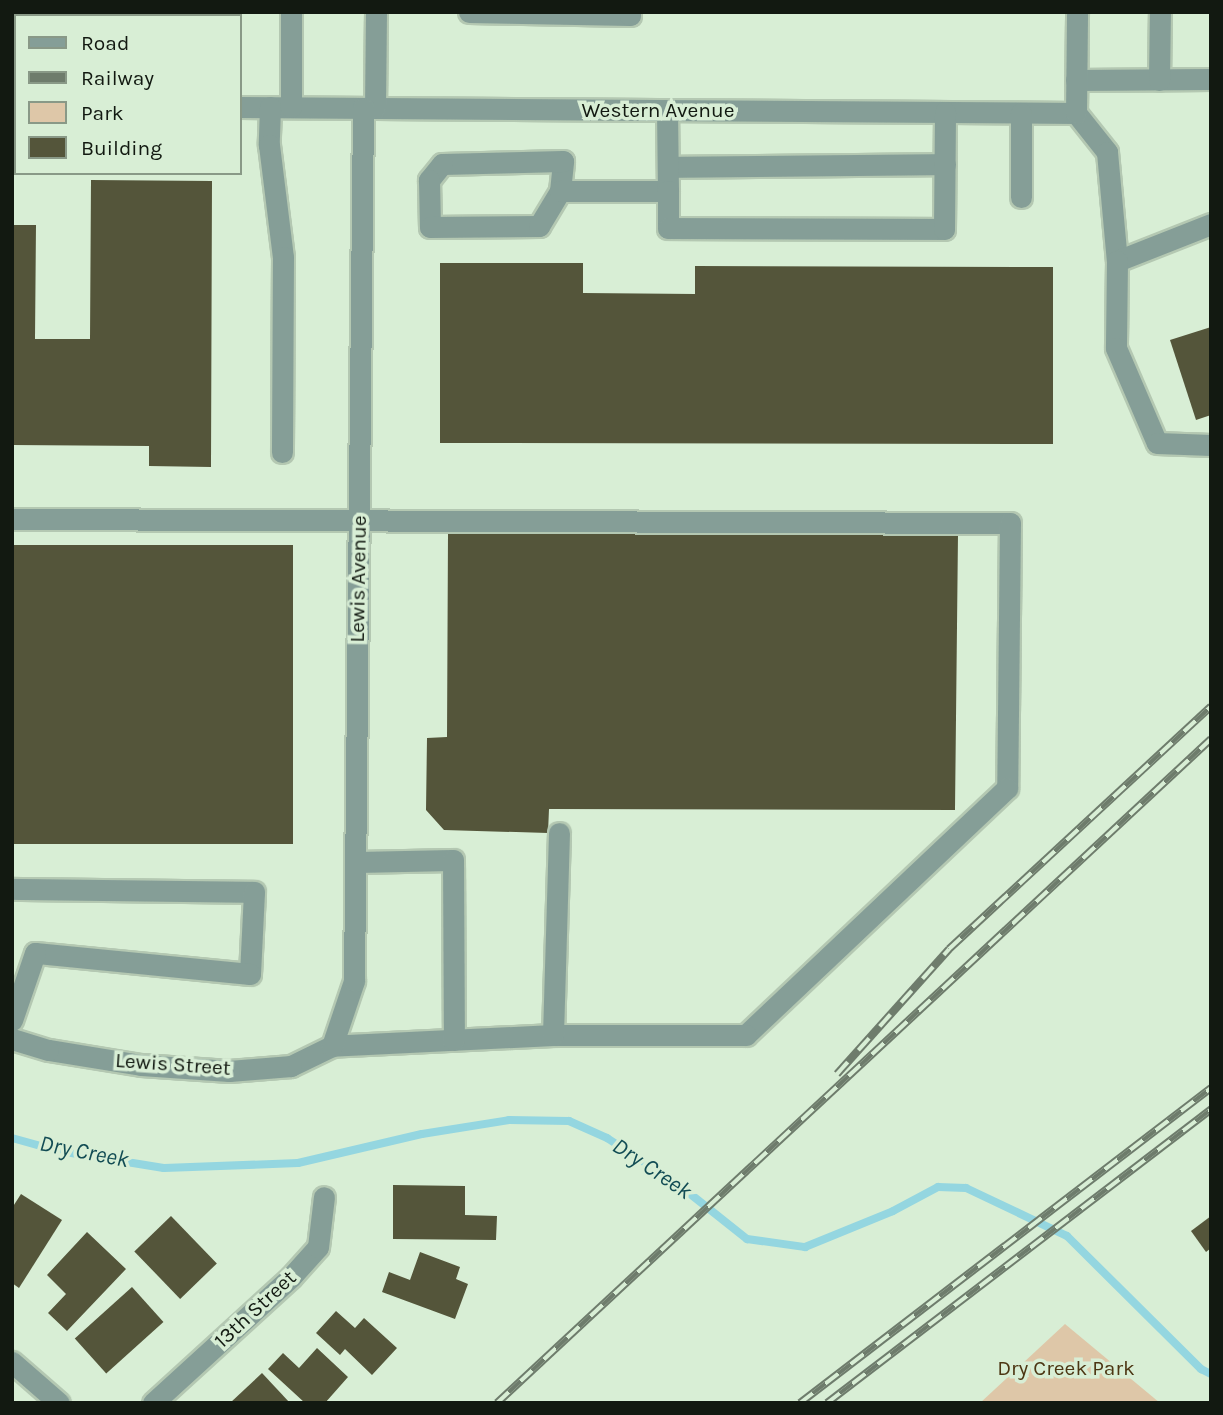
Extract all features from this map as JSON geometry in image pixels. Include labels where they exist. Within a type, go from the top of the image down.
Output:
[{"type":"street","points":[[282,452],[283,257],[269,145],[280,107],[291,12]]},
{"type":"street","name":"Lewis Avenue","points":[[332,1046],[354,981],[359,520],[369,108],[376,12]]},
{"type":"street","points":[[469,12],[630,15],[630,12]]},
{"type":"street","points":[[1077,12],[1076,113],[1107,152],[1117,261],[1116,348],[1157,443],[1211,445]]},
{"type":"street","points":[[1159,80],[1160,12]]},
{"type":"street","points":[[1076,80],[1211,79]]},
{"type":"street","name":"Western Avenue","points":[[242,107],[1076,113]]},
{"type":"street","points":[[667,110],[668,228],[944,229],[945,112]]},
{"type":"street","points":[[1021,113],[1021,197]]},
{"type":"street","points":[[563,161],[560,191],[539,226],[430,227],[429,180],[442,164],[563,161]]},
{"type":"street","points":[[668,167],[945,164]]},
{"type":"street","points":[[560,191],[668,191]]},
{"type":"street","points":[[1117,261],[1211,224]]},
{"type":"street","points":[[12,519],[1010,523],[1007,788],[746,1035],[553,1035],[332,1046]]},
{"type":"street","points":[[553,1035],[559,833]]},
{"type":"street","points":[[356,862],[453,860],[454,1040]]},
{"type":"street","points":[[12,889],[254,892],[250,974],[35,953],[12,1020]]},
{"type":"street","name":"Lewis Street","points":[[12,1039],[48,1050],[141,1065],[229,1071],[291,1066],[332,1046]]},
{"type":"street","name":"13th Street","points":[[153,1403],[290,1277],[318,1247],[324,1197]]},
{"type":"street","points":[[12,1362],[59,1403]]},
{"type":"green space","name":"Dry Creek Park","points":[[1065,1324],[1160,1403],[980,1403]]},
{"type":"building","points":[[91,180],[212,181],[211,467],[149,466],[149,446],[12,445],[12,225],[36,225],[35,339],[90,339]]},
{"type":"building","points":[[440,263],[583,263],[583,293],[695,294],[695,266],[1053,267],[1053,444],[440,443]]},
{"type":"building","points":[[1211,327],[1211,415],[1196,420],[1170,340]]},
{"type":"building","points":[[448,532],[958,534],[955,810],[549,809],[548,833],[444,830],[426,810],[427,738],[447,737]]},
{"type":"building","points":[[12,545],[293,545],[293,844],[12,844]]},
{"type":"building","points":[[393,1185],[465,1186],[465,1215],[497,1216],[496,1240],[393,1239]]},
{"type":"building","points":[[21,1194],[62,1220],[19,1288],[12,1283],[12,1208]]},
{"type":"building","points":[[171,1216],[217,1263],[180,1299],[134,1251]]},
{"type":"building","points":[[1211,1216],[1211,1248],[1206,1252],[1191,1231]]},
{"type":"building","points":[[87,1232],[126,1269],[67,1331],[48,1313],[66,1294],[47,1275]]},
{"type":"building","points":[[420,1252],[460,1267],[456,1279],[468,1284],[455,1319],[382,1292],[389,1272],[410,1280]]},
{"type":"building","points":[[132,1287],[163,1322],[106,1373],[75,1339]]},
{"type":"building","points":[[336,1311],[355,1328],[364,1318],[397,1348],[372,1375],[345,1349],[340,1355],[316,1333]]},
{"type":"building","points":[[317,1348],[348,1377],[325,1403],[305,1403],[268,1369],[283,1353],[299,1368]]},
{"type":"building","points":[[262,1373],[290,1403],[230,1403]]},
{"type":"waterway","name":"Dry Creek","points":[[12,1138],[59,1151],[164,1168],[298,1163],[422,1134],[509,1120],[569,1121],[607,1138],[679,1185],[747,1239],[805,1247],[893,1211],[938,1187],[966,1188],[1067,1236],[1201,1369],[1211,1374]]},
{"type":"railway","points":[[837,1074],[949,949],[1211,706]]},
{"type":"railway","points":[[497,1403],[1211,739]]},
{"type":"railway","points":[[800,1403],[1211,1088]]},
{"type":"railway","points":[[827,1403],[1211,1109]]}]
